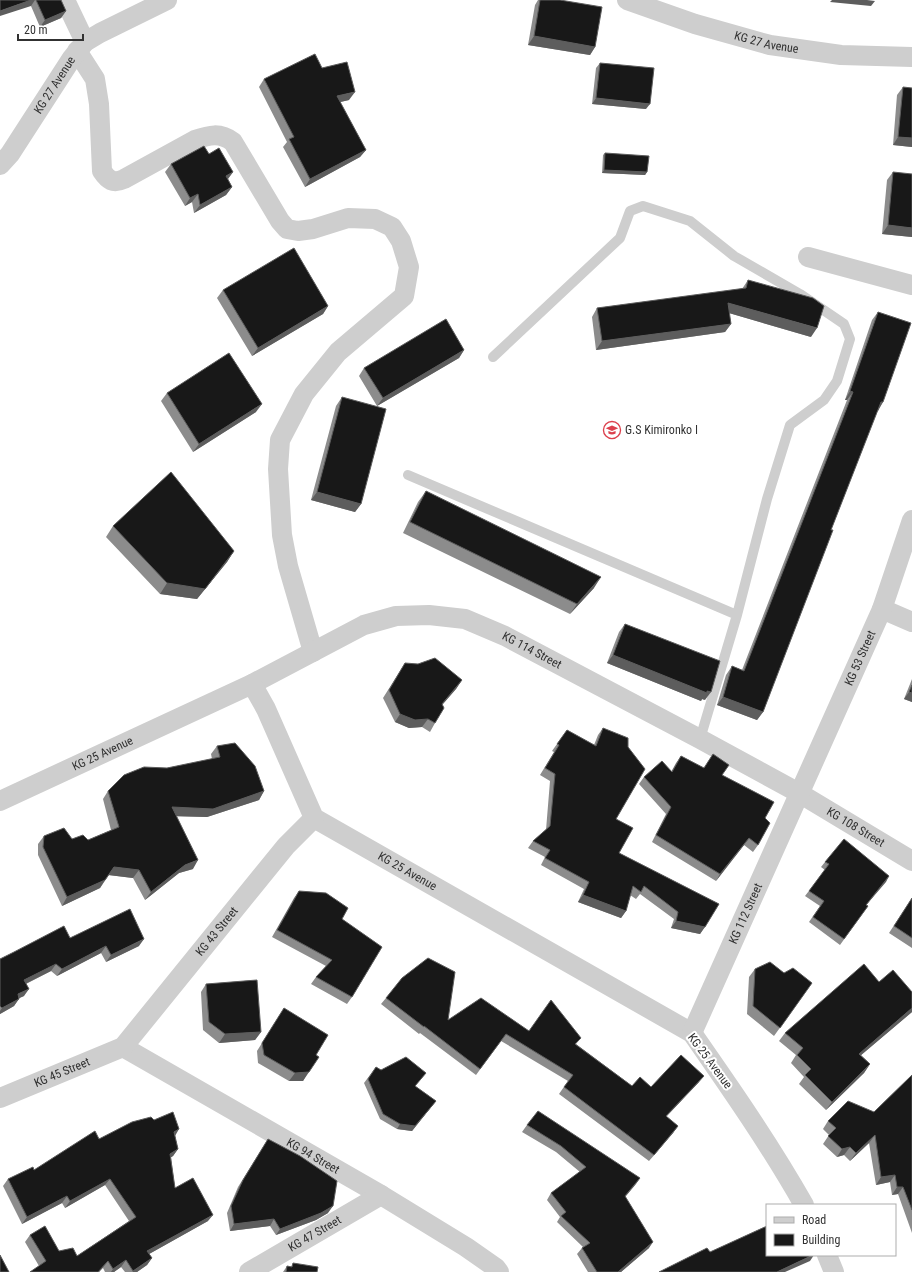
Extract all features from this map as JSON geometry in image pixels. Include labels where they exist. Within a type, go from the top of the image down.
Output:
[{"type":"street","points":[[65,0],[81,47],[95,79],[99,104],[102,170],[106,177],[111,181],[119,181],[124,179],[195,140],[207,135],[217,134],[226,137],[233,142],[280,221],[287,229],[298,231],[313,229],[348,218],[375,219],[392,227],[401,241],[409,267],[404,296],[338,352],[304,394],[280,440],[278,468],[282,535],[288,566],[313,652]]},
{"type":"street","name":"KG 27 Avenue","points":[[0,165],[10,154],[81,47],[100,33],[167,0]]},
{"type":"street","name":"KG 27 Avenue","points":[[627,0],[695,24],[770,45],[841,55],[912,57]]},
{"type":"street","points":[[808,257],[912,285]]},
{"type":"street","name":"KG 53 Street","points":[[799,793],[882,609],[912,520]]},
{"type":"street","points":[[882,609],[912,622]]},
{"type":"street","name":"KG 114 Street","points":[[252,684],[364,625],[396,616],[429,615],[465,619],[505,636],[799,793]]},
{"type":"street","points":[[252,684],[266,709],[314,818]]},
{"type":"street","name":"KG 25 Avenue","points":[[0,801],[252,684]]},
{"type":"street","name":"KG 108 Street","points":[[799,793],[912,861]]},
{"type":"street","name":"KG 112 Street","points":[[692,1033],[799,793]]},
{"type":"street","name":"KG 25 Avenue","points":[[314,818],[692,1033],[766,1141],[803,1204]]},
{"type":"street","name":"KG 43 Street","points":[[123,1047],[286,846],[314,818]]},
{"type":"street","name":"KG 45 Street","points":[[0,1098],[123,1047]]},
{"type":"street","name":"KG 94 Street","points":[[123,1047],[381,1195],[466,1247],[499,1272]]},
{"type":"street","name":"KG 47 Street","points":[[249,1272],[381,1195]]},
{"type":"street","points":[[827,1256],[834,1272]]},
{"type":"lane","points":[[493,357],[620,238],[630,211],[643,206],[690,221],[734,256],[800,294],[844,324],[850,339],[838,381],[824,400],[790,425],[767,499],[737,615],[700,739]]},
{"type":"lane","points":[[408,475],[737,615]]},
{"type":"building","points":[[0,0],[31,0],[0,11]]},
{"type":"building","points":[[36,0],[61,0],[66,11],[45,20]]},
{"type":"building","points":[[540,0],[560,0],[602,7],[595,47],[534,36]]},
{"type":"building","points":[[315,54],[322,68],[347,62],[355,92],[337,96],[366,150],[310,179],[289,139],[294,137],[264,79]]},
{"type":"building","points":[[600,63],[654,68],[650,104],[596,98]]},
{"type":"building","points":[[903,87],[912,88],[912,138],[898,137]]},
{"type":"building","points":[[204,146],[209,154],[219,148],[233,172],[226,176],[232,187],[200,205],[198,194],[190,198],[171,164]]},
{"type":"building","points":[[605,153],[649,156],[647,172],[604,170]]},
{"type":"building","points":[[893,172],[912,174],[912,228],[888,225]]},
{"type":"building","points":[[294,248],[328,306],[258,348],[223,290]]},
{"type":"building","points":[[748,280],[813,298],[824,306],[817,328],[728,303],[731,324],[602,341],[597,308],[746,288]]},
{"type":"building","points":[[878,312],[911,323],[883,402],[881,402],[831,530],[833,530],[763,712],[723,697],[732,666],[744,671],[853,392],[850,391]]},
{"type":"building","points":[[446,319],[464,350],[383,398],[364,368]]},
{"type":"building","points":[[229,353],[262,404],[199,444],[167,393]]},
{"type":"building","points":[[342,397],[386,409],[361,504],[317,492]]},
{"type":"building","points":[[171,472],[234,551],[205,589],[167,583],[113,526]]},
{"type":"building","points":[[426,491],[601,577],[577,604],[410,522]]},
{"type":"building","points":[[625,624],[720,661],[711,692],[707,691],[707,693],[613,655]]},
{"type":"building","points":[[435,658],[462,680],[442,704],[444,708],[435,723],[428,719],[415,720],[400,714],[389,690],[405,663],[418,664]]},
{"type":"building","points":[[912,685],[912,693],[909,692]]},
{"type":"building","points":[[603,728],[628,738],[628,747],[645,769],[616,819],[633,828],[619,853],[719,904],[705,927],[676,921],[678,912],[644,886],[641,892],[633,886],[626,911],[583,895],[589,882],[545,858],[550,850],[533,841],[550,826],[555,774],[545,768],[559,745],[557,744],[567,730],[596,746]]},
{"type":"building","points":[[235,743],[255,766],[264,791],[213,809],[172,807],[198,860],[185,865],[151,892],[139,870],[114,867],[105,880],[67,897],[43,847],[44,836],[64,828],[72,839],[83,835],[88,840],[119,827],[108,791],[124,775],[144,767],[167,768],[220,757],[217,746]]},
{"type":"building","points":[[713,754],[729,765],[722,775],[774,802],[765,818],[770,823],[758,845],[749,838],[720,874],[656,835],[671,807],[644,777],[662,761],[672,772],[681,756],[704,768]]},
{"type":"building","points":[[844,839],[889,876],[866,905],[868,906],[844,939],[813,917],[824,901],[809,891],[829,864],[825,862]]},
{"type":"building","points":[[299,891],[326,893],[348,908],[342,919],[382,947],[352,997],[316,977],[332,960],[277,930]]},
{"type":"building","points":[[912,898],[912,938],[894,926]]},
{"type":"building","points":[[130,909],[144,939],[111,955],[106,946],[62,969],[56,964],[24,980],[29,989],[18,994],[19,999],[2,1008],[0,1006],[0,959],[64,926],[70,938]]},
{"type":"building","points":[[428,958],[455,972],[448,1020],[481,998],[529,1031],[551,1000],[581,1038],[575,1044],[632,1086],[640,1077],[651,1087],[681,1055],[704,1076],[666,1116],[678,1126],[654,1155],[564,1087],[573,1075],[506,1034],[480,1069],[386,998],[402,978]]},
{"type":"building","points":[[770,962],[784,973],[793,968],[812,983],[780,1028],[753,1006],[755,969]]},
{"type":"building","points":[[864,964],[879,982],[893,970],[912,992],[912,1008],[859,1054],[870,1064],[832,1102],[805,1075],[811,1069],[797,1055],[803,1048],[785,1033]]},
{"type":"building","points":[[257,980],[261,1032],[225,1034],[209,1022],[206,984]]},
{"type":"building","points":[[284,1008],[328,1035],[316,1055],[319,1057],[309,1072],[295,1073],[264,1055],[262,1043]]},
{"type":"building","points":[[406,1057],[426,1073],[415,1086],[436,1101],[415,1126],[400,1124],[383,1114],[368,1079],[376,1067],[381,1070]]},
{"type":"building","points":[[912,1075],[912,1210],[903,1187],[897,1187],[895,1175],[881,1177],[875,1135],[856,1153],[850,1147],[842,1149],[828,1136],[836,1128],[828,1121],[848,1101],[874,1112]]},
{"type":"building","points":[[538,1111],[640,1178],[625,1196],[653,1242],[618,1272],[597,1272],[582,1248],[590,1243],[561,1216],[566,1212],[551,1193],[586,1167],[561,1146],[527,1125]]},
{"type":"building","points":[[173,1112],[179,1129],[174,1132],[178,1149],[170,1154],[175,1188],[193,1178],[213,1215],[147,1251],[152,1258],[133,1271],[126,1260],[113,1269],[108,1261],[98,1272],[30,1272],[46,1261],[30,1235],[45,1226],[59,1251],[73,1248],[77,1256],[136,1217],[110,1179],[70,1201],[67,1196],[27,1217],[8,1179],[33,1167],[34,1170],[95,1131],[99,1139],[132,1122],[151,1117],[154,1120]]},
{"type":"building","points":[[268,1139],[300,1156],[337,1181],[333,1206],[321,1213],[280,1229],[274,1219],[234,1224],[231,1206],[243,1180]]},
{"type":"building","points":[[766,1226],[766,1256],[811,1256],[777,1272],[659,1272],[707,1248],[710,1252]]},
{"type":"building","points":[[0,1255],[9,1272],[0,1272]]},
{"type":"building","points":[[293,1263],[318,1267],[317,1272],[286,1272],[287,1266],[292,1267]]},
{"type":"place","name":"G.S Kimironko I","points":[[612,430]]}]
